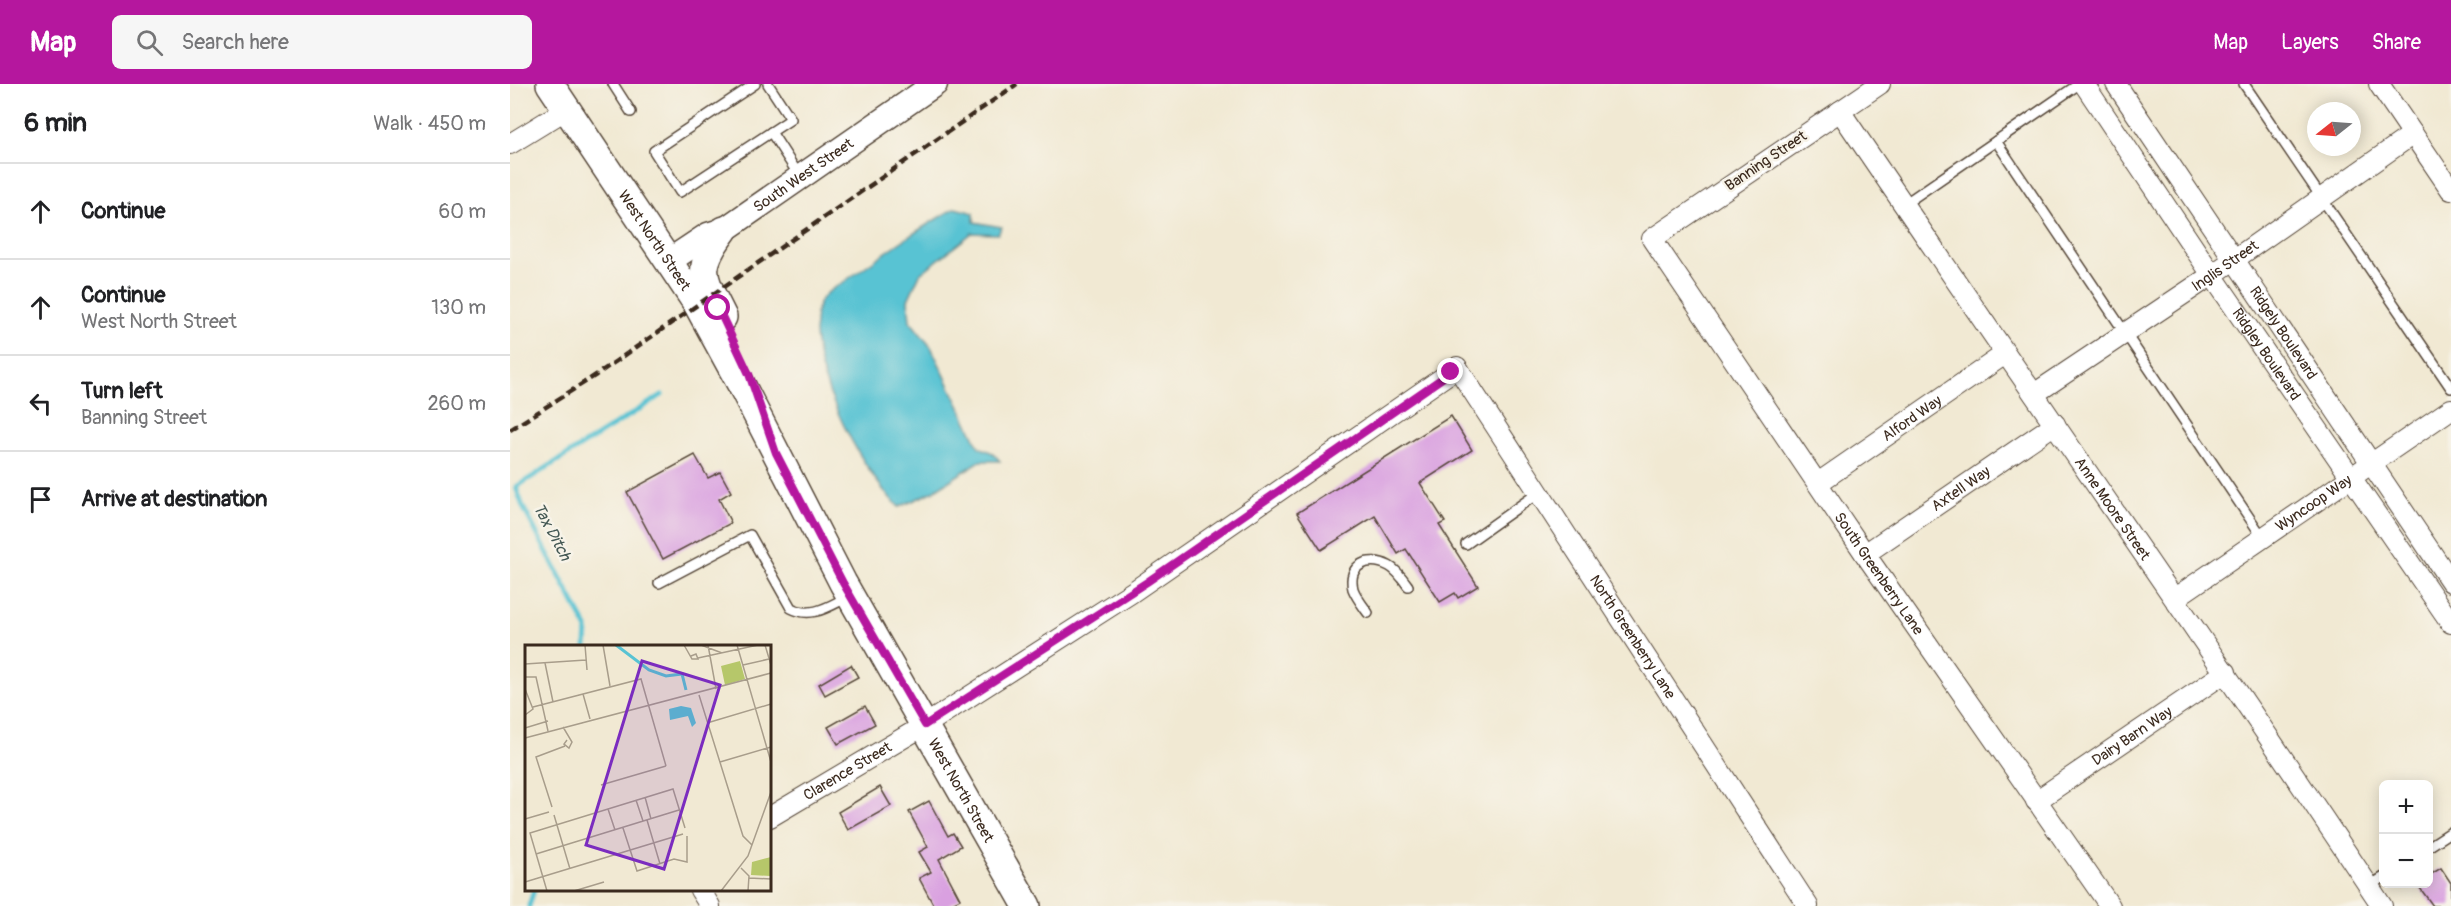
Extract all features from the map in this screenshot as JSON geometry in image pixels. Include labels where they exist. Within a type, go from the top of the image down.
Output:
[{"type":"main road","name":"West North Street","points":[[550,84],[697,304],[850,596],[1027,906]]},
{"type":"main road","points":[[724,230],[707,253],[704,279],[749,374],[776,453]]},
{"type":"street","name":"Banning Street","points":[[1652,239],[1880,84]]},
{"type":"street","name":"Ridgley Boulevard","points":[[2084,84],[2451,623]]},
{"type":"street","name":"Ridgely Boulevard","points":[[2116,84],[2451,582]]},
{"type":"street","points":[[2379,84],[2451,190]]},
{"type":"street","name":"South West Street","points":[[669,261],[708,235],[724,230],[923,87]]},
{"type":"street","points":[[510,144],[567,109]]},
{"type":"street","name":"Anne Moore Street","points":[[1840,111],[2005,354],[2226,672],[2376,882],[2382,906]]},
{"type":"street","name":"Inglis Street","points":[[2034,394],[2212,275],[2413,135]]},
{"type":"street","name":"South Greenberry Lane","points":[[1652,239],[1865,554],[2110,906]]},
{"type":"street","name":"Alford Way","points":[[1818,483],[2005,354]]},
{"type":"street","name":"North Greenberry Lane","points":[[925,725],[1147,582],[1454,370],[1808,906]]},
{"type":"street","name":"Wyncoop Way","points":[[2175,598],[2451,409]]},
{"type":"street","name":"Axtell Way","points":[[1865,554],[2055,424]]},
{"type":"street","name":"Dairy Barn Way","points":[[2036,801],[2226,672]]},
{"type":"street","name":"Clarence Street","points":[[771,816],[925,725]]},
{"type":"street","points":[[701,891],[710,906]]},
{"type":"lane","points":[[613,84],[632,112]]},
{"type":"lane","points":[[755,84],[654,151],[681,192],[791,119],[768,84]]},
{"type":"lane","points":[[1903,205],[2079,84]]},
{"type":"lane","points":[[2244,84],[2451,388]]},
{"type":"lane","points":[[771,132],[800,177]]},
{"type":"lane","points":[[1996,141],[2263,537]]},
{"type":"lane","points":[[1466,544],[1531,498]]},
{"type":"lane","points":[[659,583],[750,535],[791,608],[810,614],[850,596]]},
{"type":"lane","points":[[1368,613],[1354,591],[1352,577],[1354,568],[1360,564],[1388,565],[1408,586]]},
{"type":"lane","points":[[2433,844],[2451,832]]},
{"type":"water","points":[[955,208],[974,213],[974,222],[1002,227],[998,234],[972,233],[920,274],[908,300],[910,321],[931,347],[979,447],[993,453],[1000,461],[980,461],[932,492],[899,507],[868,468],[837,410],[817,350],[815,323],[820,301],[829,292],[914,233]]},
{"type":"building","points":[[1451,416],[1472,450],[1420,483],[1445,522],[1439,525],[1478,586],[1458,598],[1455,593],[1440,602],[1406,549],[1398,554],[1375,516],[1321,550],[1297,513]]},
{"type":"building","points":[[695,455],[708,478],[720,472],[731,492],[719,499],[731,523],[663,559],[627,492]]},
{"type":"building","points":[[851,665],[858,677],[825,695],[819,684]]},
{"type":"building","points":[[865,706],[875,724],[838,744],[828,727]]},
{"type":"building","points":[[880,787],[891,806],[848,830],[838,812]]},
{"type":"building","points":[[929,801],[948,836],[953,833],[961,846],[939,859],[960,899],[947,906],[934,906],[919,878],[931,872],[919,852],[928,847],[909,812]]},
{"type":"building","points":[[2441,868],[2451,883],[2451,906],[2433,906],[2420,888],[2433,888],[2433,873]]},
{"type":"waterway","name":"Tax Ditch","points":[[586,645],[587,628],[523,507],[516,487],[662,395]]},
{"type":"waterway","name":"Tax Ditch","points":[[529,906],[534,891]]},
{"type":"railway","points":[[510,430],[596,375],[1017,84]]},
{"type":"route","points":[[718,308],[749,374],[776,453],[843,583],[925,725],[1147,582],[1451,372]]}]
